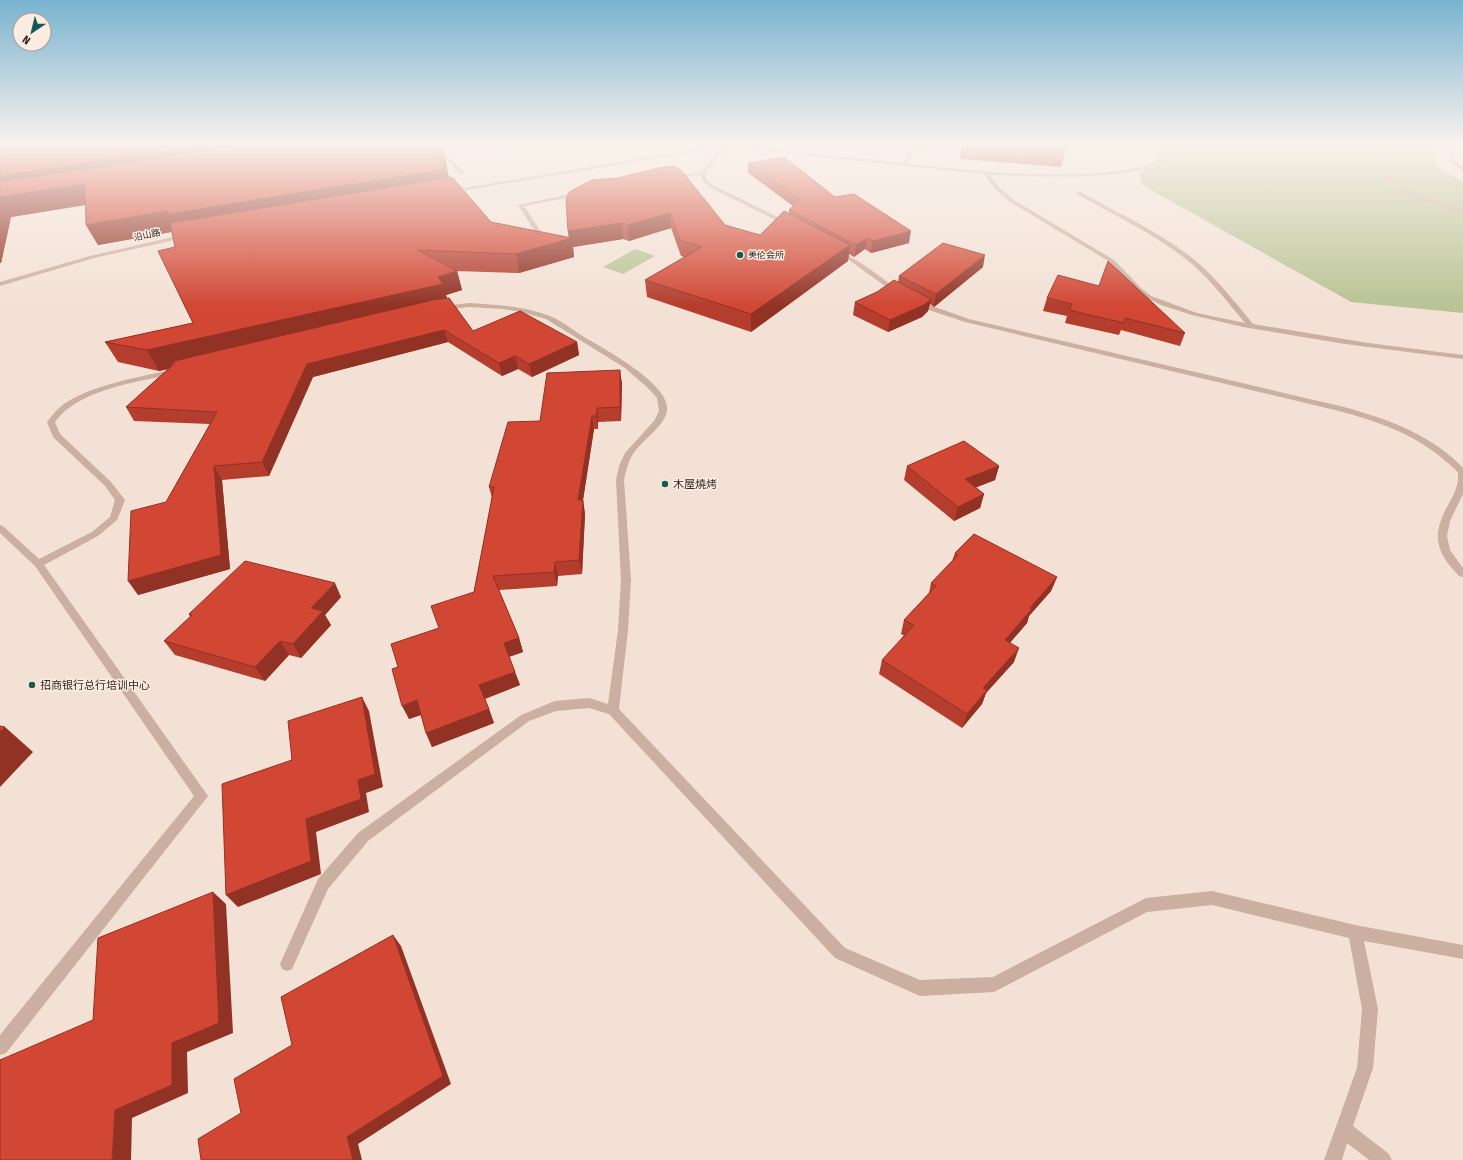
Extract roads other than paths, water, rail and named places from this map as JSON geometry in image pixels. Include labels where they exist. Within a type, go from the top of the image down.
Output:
[{"type":"street","points":[[542,238],[521,205],[556,198]]},
{"type":"street","points":[[737,198],[793,227]]},
{"type":"street","points":[[1009,198],[1112,262],[1123,270],[1134,284],[1148,296],[1178,308],[1199,315],[1251,326],[1361,345],[1463,358]]},
{"type":"street","points":[[1088,198],[1172,246],[1194,263],[1219,287],[1251,326]]},
{"type":"street","points":[[1426,198],[1463,211]]},
{"type":"street","name":"沿山路","points":[[0,284],[94,256],[192,235]]},
{"type":"street","points":[[833,248],[908,298],[928,308],[967,322],[1302,398],[1383,422],[1414,436],[1444,454],[1462,471],[1463,481],[1444,521],[1441,539],[1450,561],[1463,574]]},
{"type":"street","points":[[436,310],[455,306],[486,306],[522,310],[548,318],[628,366],[652,387],[661,398],[663,411],[657,422],[629,453],[623,466],[620,480],[626,580],[623,630],[613,710]]},
{"type":"street","points":[[38,564],[95,534],[114,518],[120,500],[108,484],[56,435],[52,422],[62,409],[87,395],[122,384],[184,369]]},
{"type":"street","points":[[0,528],[38,564],[202,796],[0,1047]]},
{"type":"street","points":[[286,964],[323,884],[363,836],[525,718],[555,706],[589,703],[613,710],[840,953],[920,988],[994,984],[1146,905],[1212,898],[1355,932],[1463,952]]},
{"type":"street","points":[[1333,1160],[1366,1068],[1370,1009],[1355,932]]},
{"type":"street","points":[[1344,1130],[1383,1160]]},
{"type":"place","name":"美伦会所","points":[[740,255]]},
{"type":"place","name":"木屋燒烤","points":[[665,484]]},
{"type":"place","name":"招商银行总行培训中心","points":[[32,685]]}]
